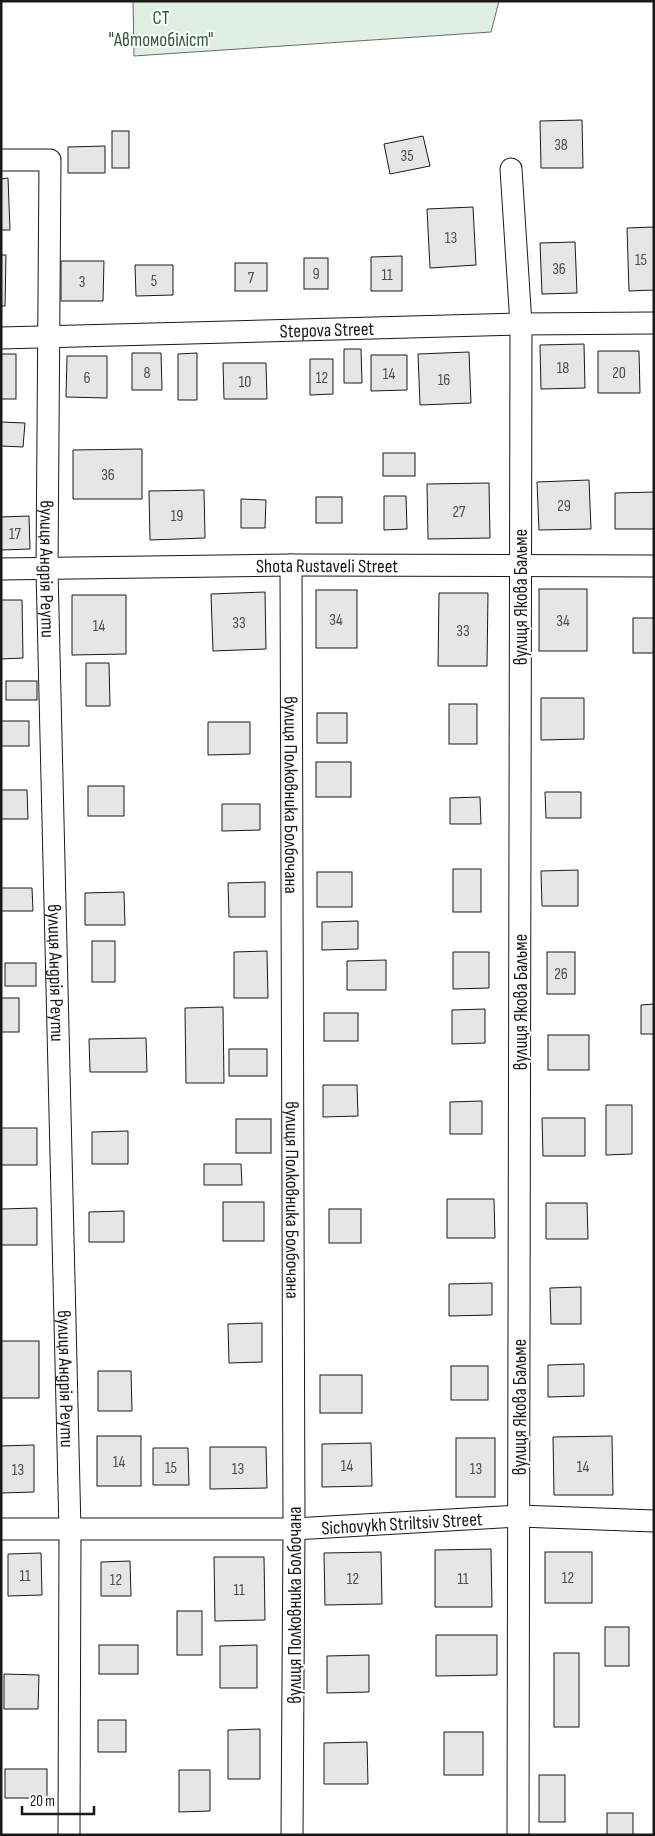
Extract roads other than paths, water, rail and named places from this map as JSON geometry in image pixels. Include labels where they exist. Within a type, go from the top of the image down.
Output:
[{"type":"street","name":"вулиця Андрія Реути","points":[[1,160],[50,160],[50,337],[46,570],[70,1530],[69,1835]]},
{"type":"street","name":"вулиця Якова Бальме","points":[[511,170],[521,324],[518,1835]]},
{"type":"street","name":"Stepova Street","points":[[1,338],[521,324],[654,323]]},
{"type":"street","name":"Shota Rustaveli Street","points":[[1,569],[46,570],[292,565],[520,564],[654,566]]},
{"type":"street","name":"вулиця Полковника Болбочана","points":[[292,565],[294,1529],[292,1835]]},
{"type":"street","name":"Sichovykh Striltsiv Street","points":[[1,1529],[294,1529],[519,1516],[654,1521]]},
{"type":"park label","name":"СТ \"Автомобіліст\"","points":[[161,28]]}]
